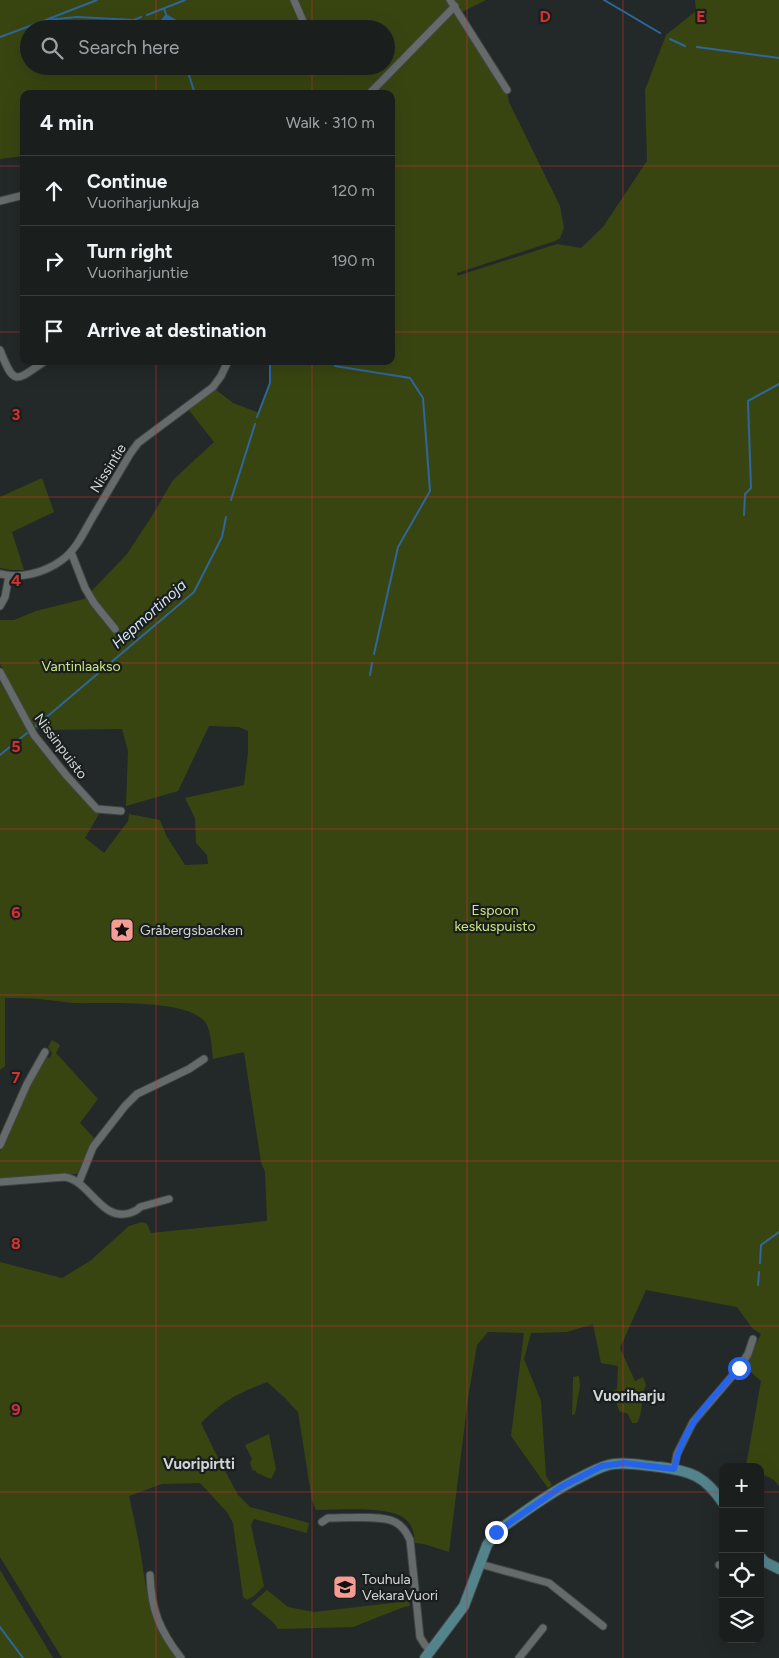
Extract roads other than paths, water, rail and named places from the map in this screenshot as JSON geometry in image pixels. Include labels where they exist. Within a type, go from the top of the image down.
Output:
[{"type":"street","points":[[294,0],[303,20]]},
{"type":"street","points":[[395,68],[426,38],[452,3],[506,90]]},
{"type":"street","points":[[373,90],[388,75]]},
{"type":"street","points":[[0,201],[20,197]]},
{"type":"street","points":[[0,350],[10,374],[14,377],[27,374],[39,365]]},
{"type":"street","name":"Nissintie","points":[[0,574],[20,576],[37,572],[62,560],[71,552],[136,445],[213,387],[226,365]]},
{"type":"street","points":[[71,552],[94,603],[115,629]]},
{"type":"street","points":[[0,606],[5,596],[9,576]]},
{"type":"street","name":"Nissinpuisto","points":[[0,672],[34,735],[66,775],[97,810],[121,811]]},
{"type":"street","points":[[0,1145],[27,1084],[45,1052]]},
{"type":"street","points":[[79,1182],[93,1147],[125,1106],[137,1094],[189,1070],[204,1058]]},
{"type":"street","points":[[0,1182],[73,1178],[98,1202],[117,1214],[125,1214],[169,1198]]},
{"type":"street","points":[[674,1469],[677,1454],[692,1422],[739,1368],[748,1354],[753,1339]]},
{"type":"street","points":[[428,1654],[464,1606],[487,1546],[496,1532],[561,1487],[595,1470],[609,1465],[624,1463],[674,1469],[700,1476],[714,1488],[719,1496]]},
{"type":"street","points":[[322,1522],[328,1518],[387,1520],[397,1523],[407,1532],[410,1540],[420,1637],[428,1654]]},
{"type":"street","points":[[764,1561],[779,1569]]},
{"type":"street","points":[[480,1564],[549,1583],[603,1626]]},
{"type":"street","points":[[150,1576],[152,1601],[156,1616],[168,1642],[180,1658]]},
{"type":"street","points":[[519,1658],[543,1628]]},
{"type":"water","points":[[166,14],[176,20],[161,20]]},
{"type":"waterway","points":[[48,19],[97,0]]},
{"type":"waterway","points":[[147,15],[185,0]]},
{"type":"waterway","points":[[604,0],[660,33]]},
{"type":"waterway","points":[[164,9],[166,14]]},
{"type":"waterway","points":[[46,20],[77,17],[134,20]]},
{"type":"waterway","points":[[134,20],[141,17]]},
{"type":"waterway","points":[[0,37],[20,30]]},
{"type":"waterway","points":[[670,39],[685,46]]},
{"type":"waterway","points":[[697,47],[779,58]]},
{"type":"waterway","name":"Hepmortinoja","points":[[189,75],[194,90]]},
{"type":"waterway","name":"Hepmortinoja","points":[[257,417],[270,383],[270,365]]},
{"type":"waterway","points":[[335,366],[410,378],[423,398],[430,491],[398,547],[374,654]]},
{"type":"waterway","points":[[744,515],[745,494],[751,488],[748,401],[779,384]]},
{"type":"waterway","name":"Hepmortinoja","points":[[231,500],[255,424]]},
{"type":"waterway","name":"Hepmortinoja","points":[[36,726],[194,592],[222,537],[226,517]]},
{"type":"waterway","points":[[370,675],[372,663]]},
{"type":"waterway","name":"Hepmortinoja","points":[[0,755],[27,733]]},
{"type":"waterway","points":[[760,1263],[761,1245],[779,1232]]},
{"type":"waterway","points":[[758,1285],[759,1272]]},
{"type":"waterway","points":[[0,1627],[23,1658]]},
{"type":"place","name":"Gråbergsbacken","points":[[122,930]]},
{"type":"place","name":"Touhula VekaraVuori","points":[[345,1587]]},
{"type":"district","name":"Vuoriharju","points":[[629,1396]]},
{"type":"district","name":"Vuoripirtti","points":[[199,1464]]},
{"type":"park label","name":"Vantinlaakso","points":[[81,666]]},
{"type":"park label","name":"Espoon keskuspuisto","points":[[495,918]]}]
